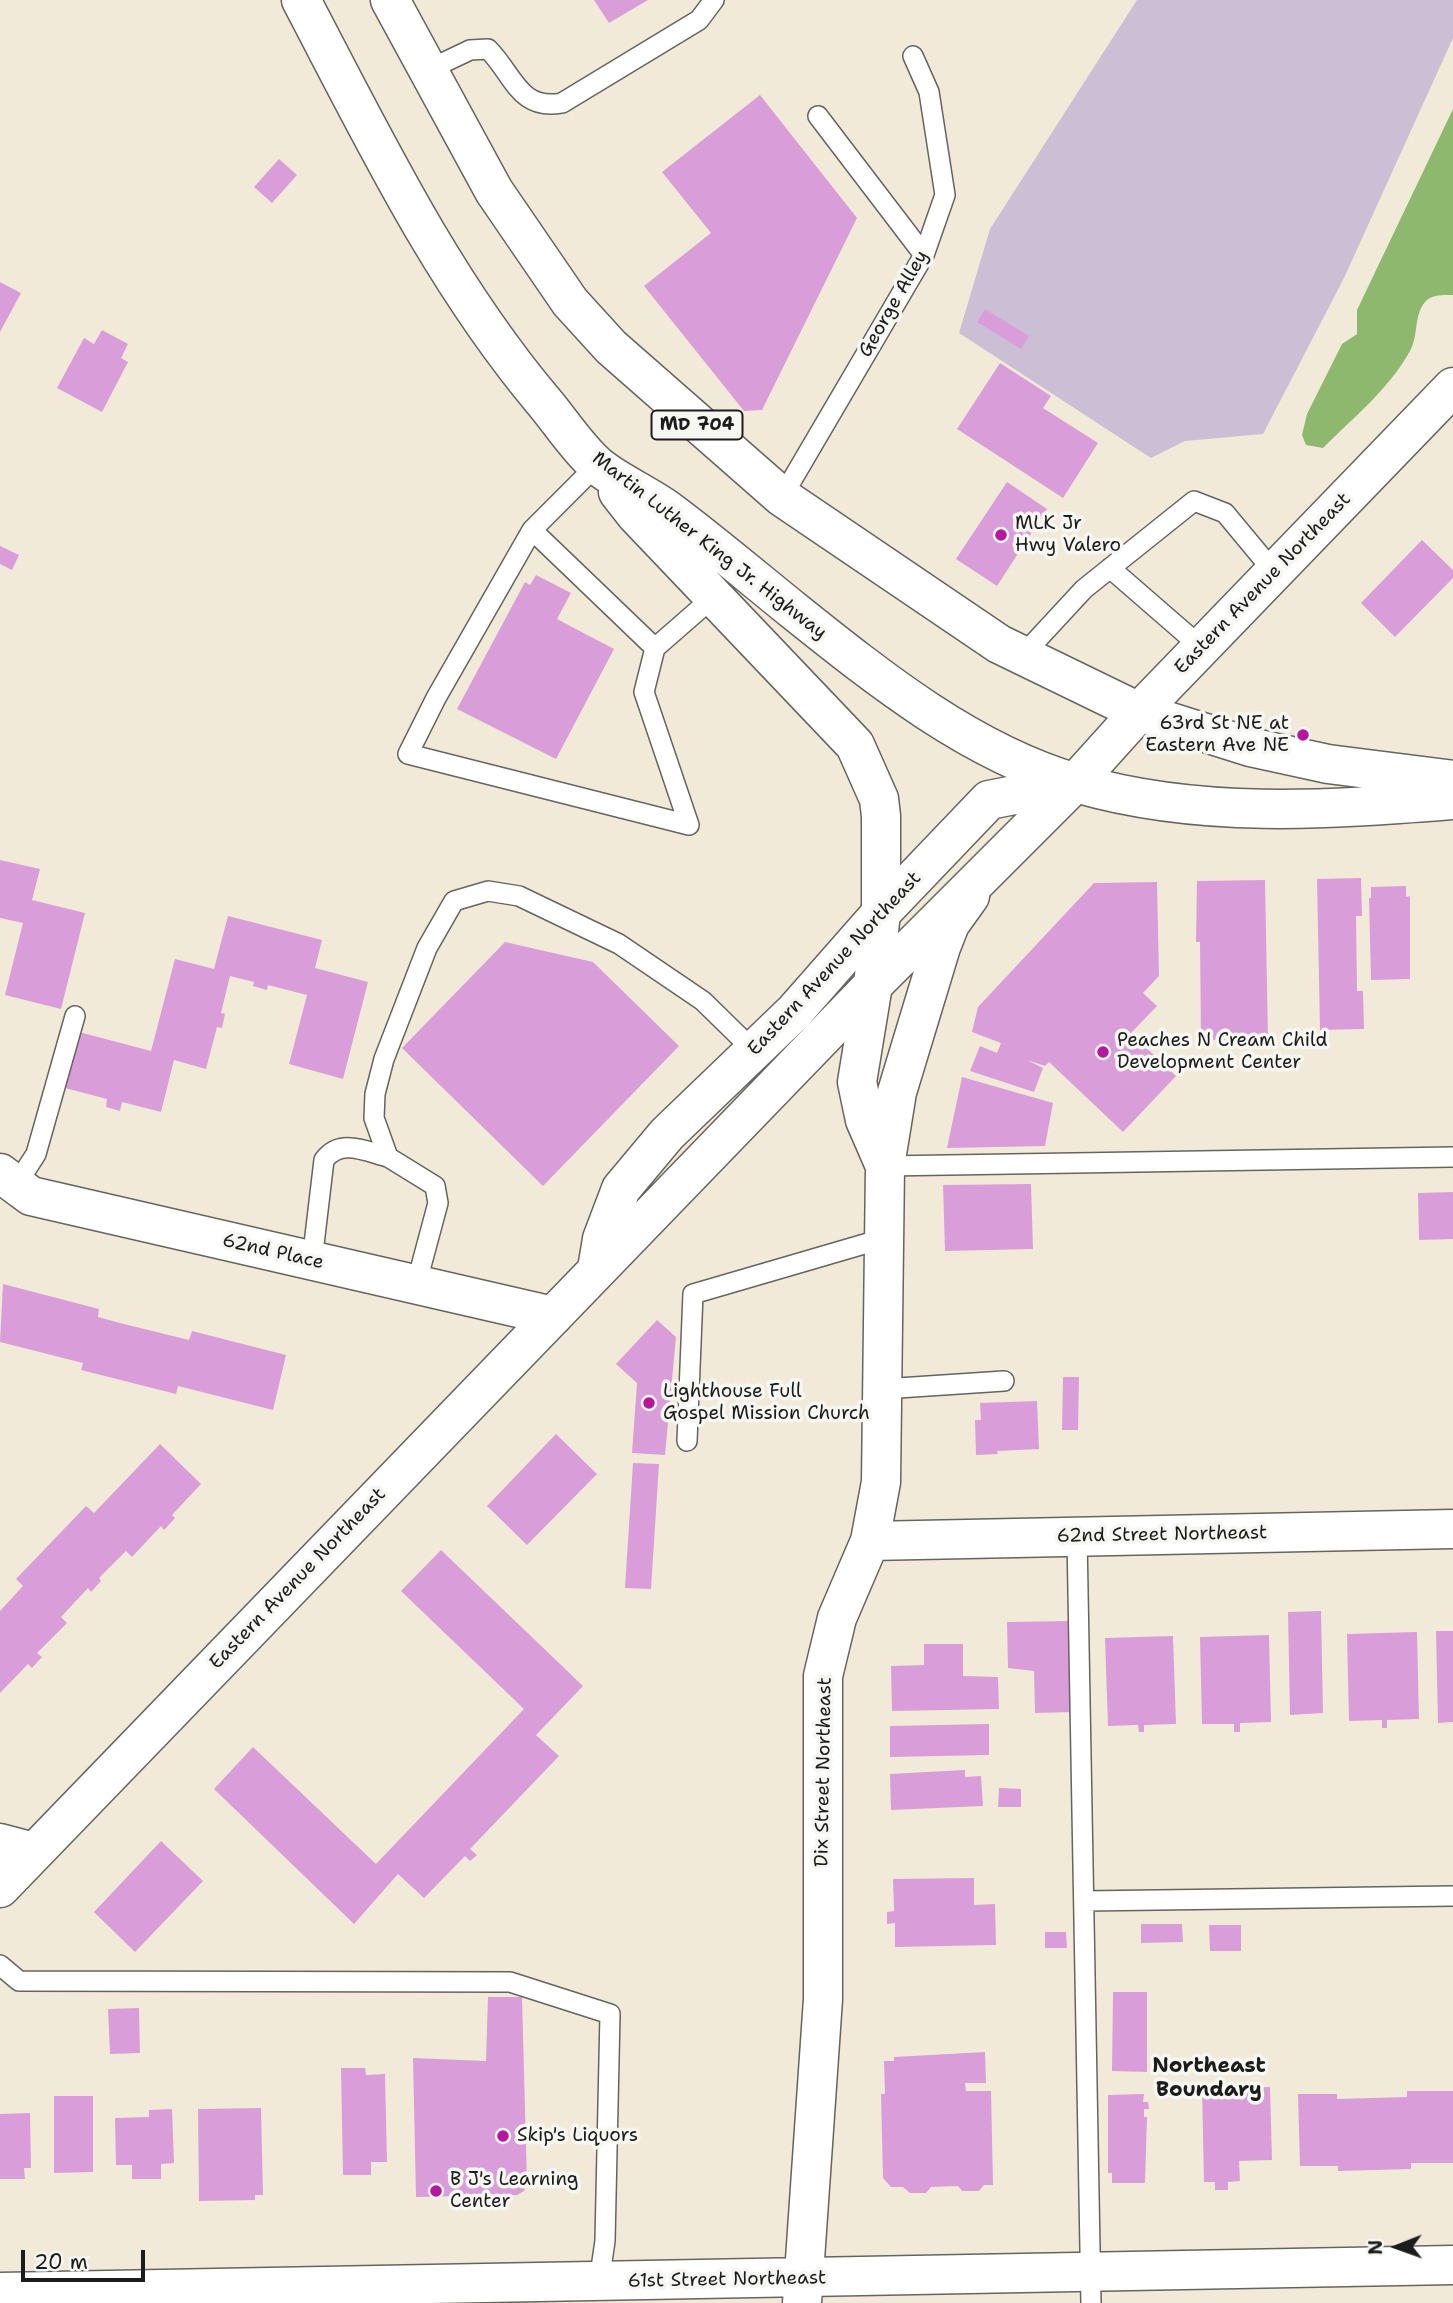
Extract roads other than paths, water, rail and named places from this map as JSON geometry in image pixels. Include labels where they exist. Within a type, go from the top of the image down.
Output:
[{"type":"main road","name":"Martin Luther King Jr. Highway","points":[[301,0],[419,224],[517,370],[597,465],[667,510],[838,646],[937,716],[1002,755],[1075,783],[1159,802],[1260,810],[1347,808],[1453,800]]},
{"type":"main road","name":"MD 704","points":[[390,0],[494,191],[570,302],[611,347],[782,497],[965,622],[1022,656],[1139,712]]},
{"type":"main road","name":"Eastern Avenue Northeast","points":[[0,1888],[17,1848],[553,1316],[873,985],[1075,783],[1201,647],[1453,387]]},
{"type":"main road","name":"Dix Street Northeast","points":[[597,465],[636,515],[855,745],[879,799],[881,913],[873,985],[857,1082],[866,1120],[885,1166]]},
{"type":"main road","points":[[1139,712],[1250,747],[1328,764],[1453,780]]},
{"type":"main road","name":"Eastern Avenue Northeast","points":[[597,1271],[602,1239],[621,1189],[667,1134],[793,1012],[881,913],[989,800],[1075,783]]},
{"type":"main road","name":"Dix Street Northeast","points":[[803,2291],[823,1999],[823,1676],[837,1618],[870,1542],[883,1470],[885,1166],[897,1092],[933,970],[950,924],[989,869]]},
{"type":"main road","name":"62nd Place","points":[[8,1179],[31,1196],[553,1316]]},
{"type":"main road","name":"62nd Street Northeast","points":[[870,1542],[1453,1529]]},
{"type":"main road","name":"61st Street Northeast","points":[[0,2292],[599,2282],[803,2291],[1091,2288],[1453,2265]]},
{"type":"lane","points":[[428,70],[470,50],[488,49],[525,97],[534,104],[546,106],[562,103],[699,20],[714,0]]},
{"type":"lane","name":"George Alley","points":[[782,497],[924,256],[945,195],[929,92],[913,56]]},
{"type":"lane","points":[[818,116],[924,256]]},
{"type":"lane","points":[[597,465],[532,530],[436,698],[408,754],[689,825],[644,692],[655,648],[745,571]]},
{"type":"lane","points":[[1022,656],[1084,589],[1194,501],[1225,513],[1274,572]]},
{"type":"lane","points":[[532,530],[655,648]]},
{"type":"lane","points":[[1110,568],[1201,647]]},
{"type":"lane","points":[[388,1157],[374,1118],[374,1094],[384,1059],[427,948],[454,901],[488,891],[519,896],[619,944],[703,1001],[754,1051]]},
{"type":"lane","points":[[8,1179],[36,1154],[75,1016]]},
{"type":"lane","points":[[312,1261],[324,1160],[332,1149],[342,1146],[388,1157],[435,1186],[438,1203],[416,1285]]},
{"type":"lane","points":[[885,1166],[1453,1157]]},
{"type":"lane","points":[[687,1441],[693,1294],[885,1238]]},
{"type":"lane","points":[[883,1389],[1004,1381]]},
{"type":"lane","points":[[1077,1537],[1091,2288]]},
{"type":"lane","points":[[1084,1901],[1453,1896]]},
{"type":"lane","points":[[0,1965],[19,1981],[510,1982],[610,2014],[605,2241],[599,2282]]},
{"type":"place","name":"MLK Jr Hwy Valero","points":[[1001,535]]},
{"type":"place","name":"63rd St NE at Eastern Ave NE","points":[[1303,735]]},
{"type":"place","name":"Peaches N Cream Child Development Center","points":[[1103,1052]]},
{"type":"place","name":"Lighthouse Full Gospel Mission Church","points":[[649,1403]]},
{"type":"place","name":"Skip's Liquors","points":[[503,2136]]},
{"type":"place","name":"B J's Learning Center","points":[[436,2191]]},
{"type":"district","name":"Northeast Boundary","points":[[1209,2079]]}]
